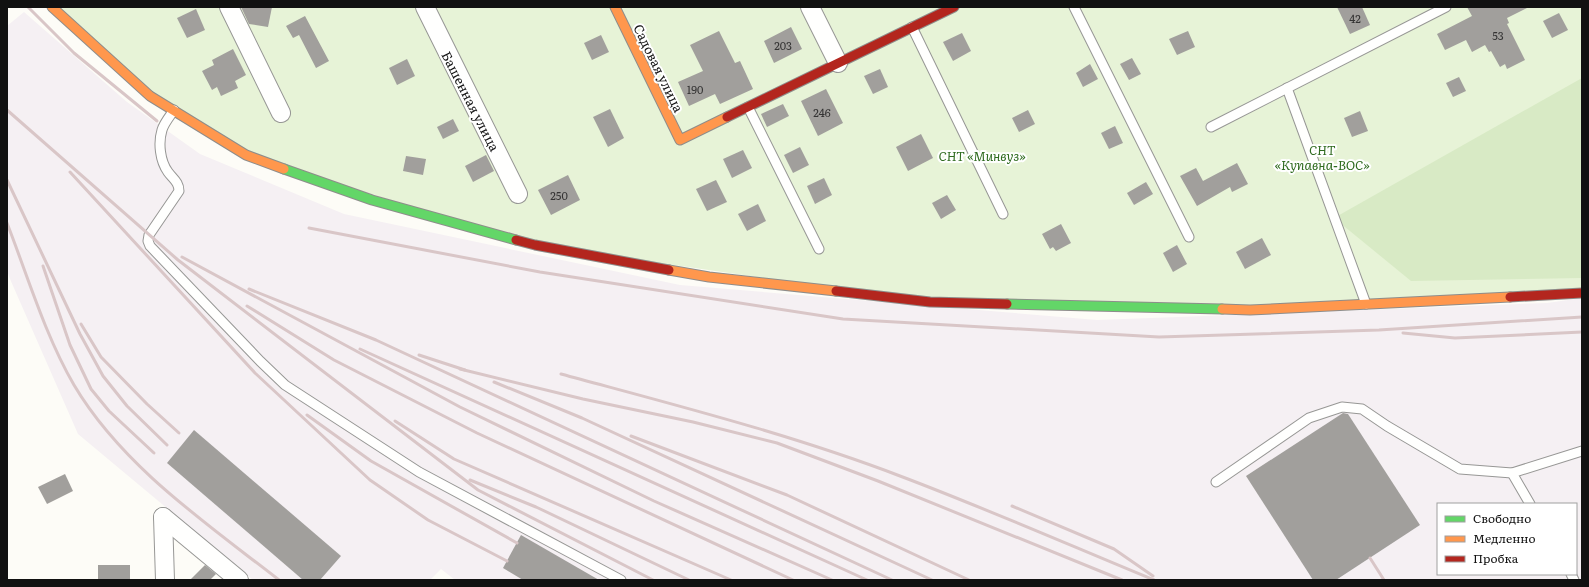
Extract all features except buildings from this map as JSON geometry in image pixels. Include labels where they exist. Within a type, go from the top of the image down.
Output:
[{"type":"street","points":[[52,7],[150,96],[246,155],[372,200],[535,245],[708,277],[930,302],[1250,310],[1582,293]]},
{"type":"street","points":[[228,7],[281,113]]},
{"type":"street","name":"Башенная улица","points":[[425,7],[518,194]]},
{"type":"street","name":"Садовая улица","points":[[615,7],[680,140],[748,107]]},
{"type":"street","points":[[810,7],[838,63]]},
{"type":"street","points":[[748,107],[954,7]]},
{"type":"street","points":[[165,580],[163,517],[238,580]]},
{"type":"lane","points":[[1074,7],[1189,237]]},
{"type":"lane","points":[[1211,127],[1446,7]]},
{"type":"lane","points":[[912,28],[1003,214]]},
{"type":"lane","points":[[1287,88],[1366,304]]},
{"type":"lane","points":[[748,107],[819,249]]},
{"type":"lane","points":[[174,110],[163,128],[161,144],[163,162],[168,173],[177,182],[179,191],[148,238],[148,243],[156,252],[260,361],[285,385],[419,472],[621,580]]},
{"type":"lane","points":[[1216,482],[1309,418],[1342,407],[1362,409],[1387,426],[1460,469],[1512,473],[1582,451]]},
{"type":"lane","points":[[1512,473],[1529,503]]},
{"type":"shaded area","points":[[24,12],[127,102],[200,154],[344,214],[680,285],[1097,320],[1547,303],[1582,298],[1582,580],[455,580],[441,569],[430,580],[253,580],[78,434],[7,271],[7,26]]},
{"type":"green space","name":"СНТ «Минвуз»","points":[[52,7],[1582,7],[1582,293],[1250,310],[930,302],[535,245],[246,155],[150,96]]},
{"type":"green space","points":[[1582,78],[1582,278],[1411,281],[1334,218]]},
{"type":"railway","points":[[28,7],[74,53],[157,121]]},
{"type":"railway","points":[[7,110],[178,260],[478,490],[653,580]]},
{"type":"railway","points":[[70,172],[255,373],[370,480],[428,520],[507,561]]},
{"type":"railway","points":[[7,180],[80,334],[103,376],[127,406],[167,445]]},
{"type":"railway","points":[[7,223],[54,346],[74,385],[94,414],[116,442],[167,492],[279,580]]},
{"type":"railway","points":[[309,228],[540,272],[843,319],[1159,337],[1379,330],[1582,317]]},
{"type":"railway","points":[[182,257],[460,407],[654,501],[832,580]]},
{"type":"railway","points":[[43,266],[70,345],[91,389],[109,411],[154,453]]},
{"type":"railway","points":[[249,289],[376,340],[892,580]]},
{"type":"railway","points":[[247,306],[334,360],[477,433],[793,580]]},
{"type":"railway","points":[[81,324],[101,357],[147,404],[179,433]]},
{"type":"railway","points":[[1403,333],[1455,338],[1582,332]]},
{"type":"railway","points":[[360,349],[867,580]]},
{"type":"railway","points":[[419,355],[465,370]]},
{"type":"railway","points":[[460,369],[583,399],[693,422],[777,443],[878,481],[1122,580]]},
{"type":"railway","points":[[561,374],[774,433],[859,461],[964,501],[1154,580]]},
{"type":"railway","points":[[494,382],[582,418],[932,580]]},
{"type":"railway","points":[[307,415],[371,461],[517,543]]},
{"type":"railway","points":[[395,421],[454,459],[731,580]]},
{"type":"railway","points":[[631,436],[787,495],[969,580]]},
{"type":"railway","points":[[470,480],[536,507],[689,580]]},
{"type":"railway","points":[[1012,506],[1114,549],[1153,576]]},
{"type":"railway","points":[[1370,558],[1384,580]]},
{"type":"traffic: fast","points":[[284,169],[372,200],[516,240]]},
{"type":"traffic: fast","points":[[1007,304],[1222,309]]},
{"type":"traffic: slow","points":[[52,7],[150,96],[246,155],[284,169]]},
{"type":"traffic: slow","points":[[615,7],[680,140],[727,117]]},
{"type":"traffic: slow","points":[[669,270],[709,277],[836,291]]},
{"type":"traffic: slow","points":[[1222,309],[1250,310],[1510,297]]},
{"type":"traffic: jam","points":[[727,117],[954,7]]},
{"type":"traffic: jam","points":[[516,240],[535,245],[669,270]]},
{"type":"traffic: jam","points":[[836,291],[930,302],[1007,304]]},
{"type":"traffic: jam","points":[[1510,297],[1582,293]]},
{"type":"park label","name":"СНТ «Купавна-ВОС»","points":[[1322,156]]}]
